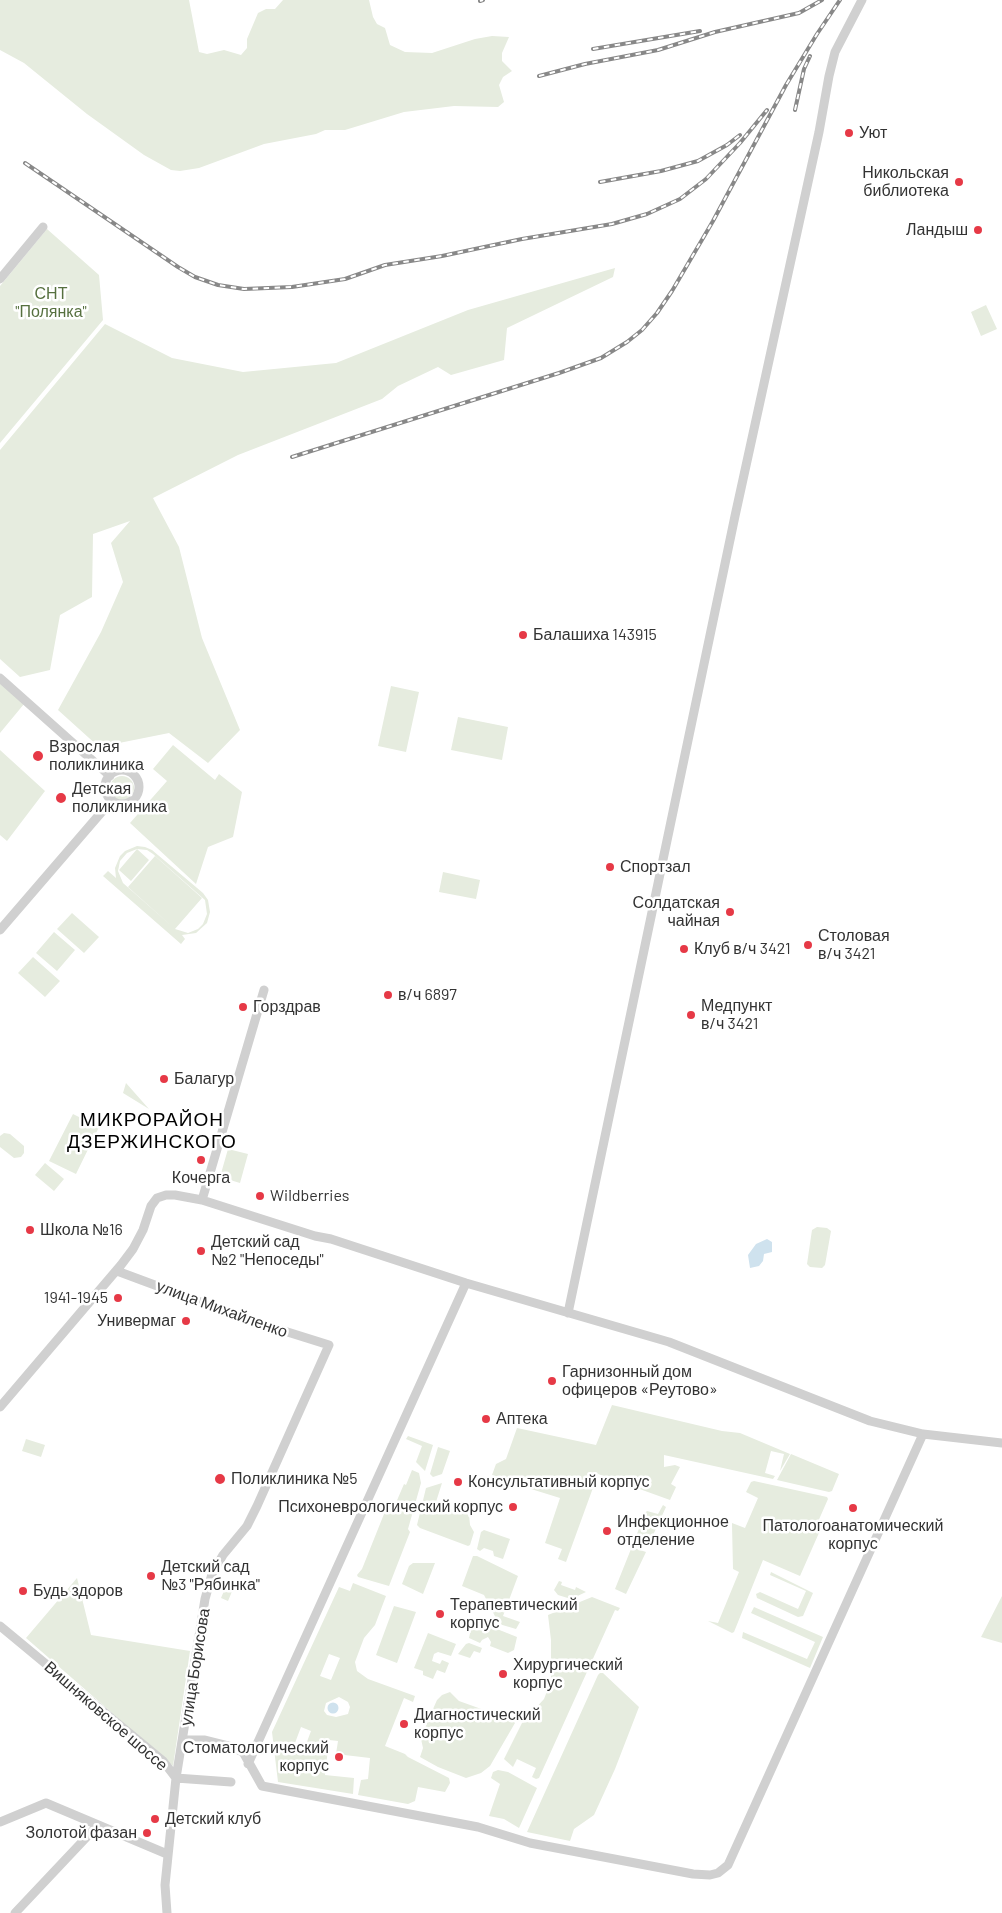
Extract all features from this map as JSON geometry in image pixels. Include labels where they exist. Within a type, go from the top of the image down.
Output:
[{"type":"street","points":[[568,1313],[735,516],[815,151],[829,76],[835,52],[862,0]]},
{"type":"street","points":[[0,278],[43,227]]},
{"type":"street","points":[[0,678],[110,776]]},
{"type":"street","points":[[120,771],[131,773],[138,781],[139,786],[138,792],[132,801],[122,804],[112,800],[106,791],[107,780],[110,776],[120,771]]},
{"type":"street","points":[[0,930],[112,800]]},
{"type":"street","points":[[202,1200],[264,990]]},
{"type":"street","points":[[0,1407],[117,1271],[133,1249],[143,1230],[151,1206],[158,1198],[166,1195],[175,1195],[202,1200],[466,1283],[669,1342],[870,1421],[923,1434],[1002,1443]]},
{"type":"street","name":"улица Михайленко","points":[[117,1271],[246,1319],[329,1345]]},
{"type":"street","points":[[248,1764],[466,1283]]},
{"type":"street","name":"улица Борисова","points":[[176,1778],[202,1616],[212,1574],[223,1555],[247,1526],[329,1345]]},
{"type":"street","points":[[183,1740],[205,1740],[229,1746],[243,1752],[262,1786],[478,1827],[530,1843],[693,1874],[710,1875],[718,1873],[728,1865],[923,1434]]},
{"type":"street","name":"Вишняковское шоссе","points":[[2,1631],[163,1761],[176,1778],[167,1854],[164,1911]]},
{"type":"street","points":[[176,1778],[231,1782]]},
{"type":"street","points":[[0,1822],[46,1803],[167,1854]]},
{"type":"street","points":[[15,1913],[98,1825]]},
{"type":"green space","points":[[0,0],[189,0],[199,52],[207,54],[224,50],[241,55],[247,48],[247,39],[258,13],[266,9],[275,9],[283,0],[369,0],[373,17],[377,24],[385,28],[390,45],[405,52],[432,53],[475,39],[492,36],[509,37],[502,53],[502,61],[512,71],[503,77],[499,85],[504,102],[498,107],[454,106],[404,112],[345,130],[325,130],[316,134],[264,144],[199,168],[180,171],[171,170],[144,155],[87,114],[24,63],[0,50]]},
{"type":"green space","name":"СНТ \"Полянка\"","points":[[47,229],[99,275],[103,320],[0,443],[0,286]]},
{"type":"green space","points":[[615,268],[613,277],[507,328],[504,360],[451,375],[438,367],[398,386],[382,399],[238,455],[153,498],[179,547],[202,638],[240,730],[208,763],[169,733],[99,747],[58,710],[101,632],[123,582],[111,543],[130,521],[93,534],[92,597],[60,615],[50,670],[20,677],[0,659],[0,450],[105,324],[172,358],[243,372],[336,363],[468,310]]},
{"type":"green space","points":[[986,305],[997,329],[981,336],[971,312]]},
{"type":"green space","points":[[0,683],[24,704],[0,733]]},
{"type":"green space","points":[[391,686],[419,692],[406,752],[378,746]]},
{"type":"green space","points":[[458,717],[508,727],[502,760],[451,750]]},
{"type":"green space","points":[[173,745],[215,780],[219,774],[242,792],[233,837],[208,847],[196,884],[130,823],[167,781],[153,769]]},
{"type":"green space","points":[[0,750],[45,791],[7,841],[0,835]]},
{"type":"green space","points":[[122,776],[131,779],[134,788],[131,797],[122,800],[113,797],[110,788],[113,779]]},
{"type":"green space","points":[[137,846],[152,850],[203,893],[208,900],[210,912],[207,923],[196,933],[182,935],[185,939],[181,944],[103,876],[108,871],[116,878],[115,868],[120,856],[125,851]],"holes":[[[137,849],[147,850],[205,900],[207,914],[203,924],[198,929],[188,933],[175,929],[123,883],[118,871],[120,861],[127,853]]]},
{"type":"green space","points":[[137,849],[149,860],[131,881],[119,870]]},
{"type":"green space","points":[[155,856],[202,898],[175,929],[128,887]]},
{"type":"green space","points":[[443,872],[480,880],[476,899],[439,892]]},
{"type":"green space","points":[[72,913],[99,937],[84,953],[57,929]]},
{"type":"green space","points":[[54,932],[75,950],[57,971],[36,953]]},
{"type":"green space","points":[[33,957],[60,981],[45,997],[18,973]]},
{"type":"green space","points":[[126,1083],[149,1109],[123,1093]]},
{"type":"green space","points":[[73,1114],[99,1127],[76,1174],[49,1161]]},
{"type":"green space","points":[[4,1133],[10,1134],[24,1146],[24,1153],[21,1157],[14,1158],[0,1147],[0,1136]]},
{"type":"green space","points":[[228,1149],[248,1154],[240,1183],[220,1177]]},
{"type":"green space","points":[[45,1163],[64,1179],[54,1191],[35,1175]]},
{"type":"green space","points":[[817,1227],[827,1228],[831,1231],[825,1265],[822,1268],[810,1267],[807,1264],[812,1230]]},
{"type":"green space","points":[[612,1405],[722,1431],[740,1433],[790,1454],[780,1471],[784,1454],[771,1451],[765,1473],[775,1476],[773,1479],[664,1455],[664,1467],[675,1465],[680,1467],[671,1484],[676,1487],[670,1500],[598,1474],[566,1562],[558,1559],[562,1549],[545,1543],[560,1498],[531,1489],[523,1481],[517,1480],[514,1483],[492,1475],[496,1464],[506,1459],[517,1428],[596,1445]]},
{"type":"green space","points":[[408,1436],[433,1445],[425,1471],[416,1462],[422,1446],[406,1439]]},
{"type":"green space","points":[[26,1439],[45,1445],[41,1457],[22,1451]]},
{"type":"green space","points":[[438,1447],[450,1451],[442,1474],[433,1477],[430,1474]]},
{"type":"green space","points":[[791,1454],[839,1474],[832,1491],[829,1492],[777,1480]]},
{"type":"green space","points":[[412,1470],[419,1473],[421,1483],[408,1529],[410,1532],[389,1586],[358,1577],[357,1575],[362,1569],[386,1509],[395,1505]]},
{"type":"green space","points":[[754,1481],[827,1497],[828,1499],[817,1524],[822,1526],[800,1576],[763,1560],[732,1633],[708,1621],[718,1623],[739,1572],[733,1569],[732,1523],[745,1528],[758,1498],[746,1492],[751,1482]]},
{"type":"green space","points":[[442,1483],[436,1502],[438,1505],[469,1515],[470,1525],[474,1532],[468,1546],[420,1528],[417,1525],[426,1488]]},
{"type":"green space","points":[[663,1505],[666,1507],[648,1546],[637,1542],[635,1539],[645,1513],[647,1511],[658,1514]]},
{"type":"green space","points":[[484,1530],[510,1539],[503,1559],[494,1556],[493,1551],[484,1548],[480,1551],[477,1549],[481,1532]]},
{"type":"green space","points":[[634,1548],[646,1552],[626,1594],[615,1589],[631,1549]]},
{"type":"green space","points":[[473,1556],[477,1556],[518,1576],[503,1616],[520,1622],[516,1629],[499,1624],[484,1595],[462,1586]]},
{"type":"green space","points":[[413,1563],[435,1563],[423,1594],[402,1584],[409,1566]]},
{"type":"green space","points":[[771,1572],[813,1593],[803,1616],[798,1617],[757,1598],[756,1594],[760,1592],[798,1609],[806,1591],[770,1575]]},
{"type":"green space","points":[[77,1578],[91,1635],[190,1651],[173,1766],[26,1638]]},
{"type":"green space","points":[[229,1579],[236,1582],[228,1601],[221,1598]]},
{"type":"green space","points":[[559,1581],[562,1582],[561,1585],[575,1590],[576,1587],[586,1592],[571,1599],[558,1595],[554,1590]]},
{"type":"green space","points":[[353,1583],[386,1596],[375,1625],[364,1638],[355,1662],[357,1671],[368,1679],[415,1696],[413,1702],[404,1698],[385,1746],[405,1754],[449,1778],[450,1783],[445,1792],[418,1787],[415,1801],[408,1804],[358,1795],[361,1780],[368,1779],[370,1758],[336,1754],[338,1741],[329,1740],[325,1775],[354,1778],[353,1794],[278,1782],[272,1732],[339,1587],[350,1591]],"holes":[[[329,1654],[340,1658],[331,1680],[320,1676]],[[339,1697],[348,1702],[350,1707],[348,1714],[336,1717],[327,1715],[324,1711],[326,1703]],[[301,1727],[311,1731],[302,1755],[292,1751]]]},
{"type":"green space","points":[[1002,1596],[1002,1643],[981,1637]]},
{"type":"green space","points":[[592,1597],[620,1608],[618,1611],[615,1610],[539,1778],[536,1779],[532,1777],[536,1768],[517,1759],[513,1767],[504,1759],[522,1723],[544,1699],[551,1681],[551,1640],[548,1615]]},
{"type":"green space","points":[[394,1606],[416,1612],[397,1663],[376,1655]]},
{"type":"green space","points":[[754,1607],[823,1637],[810,1668],[742,1638],[743,1632],[807,1659],[815,1642],[751,1613]]},
{"type":"green space","points":[[482,1623],[517,1637],[514,1650],[508,1653],[490,1646],[491,1642],[488,1637],[480,1643],[469,1638],[471,1629],[475,1625]]},
{"type":"green space","points":[[428,1633],[456,1644],[451,1656],[438,1652],[434,1654],[432,1661],[440,1664],[442,1660],[449,1663],[445,1673],[437,1670],[433,1679],[423,1675],[423,1671],[414,1668]]},
{"type":"green space","points":[[469,1643],[482,1648],[480,1653],[474,1651],[470,1658],[458,1654],[466,1644]]},
{"type":"green space","points":[[603,1673],[639,1707],[615,1769],[594,1815],[574,1829],[570,1841],[527,1832],[598,1675]]},
{"type":"green space","points":[[450,1692],[459,1701],[512,1720],[515,1723],[490,1766],[481,1773],[466,1778],[438,1767],[420,1757],[423,1748],[421,1739],[437,1700],[442,1695]]},
{"type":"green space","points":[[498,1770],[508,1772],[537,1788],[519,1828],[504,1819],[489,1816],[500,1784],[491,1778],[493,1772]]},
{"type":"water","points":[[767,1239],[772,1242],[772,1252],[764,1254],[763,1261],[759,1266],[750,1268],[748,1255],[756,1244]]},
{"type":"water","points":[[333,1702],[339,1708],[333,1714],[327,1708]]},
{"type":"railway","points":[[539,76],[585,64],[658,50],[715,32],[799,13],[822,0]]},
{"type":"railway","points":[[292,457],[601,358],[642,330],[657,313],[672,291],[713,221],[786,85],[840,0]]},
{"type":"railway","points":[[593,49],[700,31]]},
{"type":"railway","points":[[795,110],[804,69],[810,56]]},
{"type":"railway","points":[[25,163],[195,277],[218,285],[244,289],[292,287],[345,279],[385,265],[612,224],[647,214],[680,199],[706,179],[740,143],[767,110]]},
{"type":"railway","points":[[600,182],[661,171],[698,161],[727,145],[740,135]]},
{"type":"place","name":"Уют","points":[[849,133]]},
{"type":"place","name":"Никольская библиотека","points":[[959,182]]},
{"type":"place","name":"Ландыш","points":[[978,230]]},
{"type":"place","name":"Балашиха 143915","points":[[523,635]]},
{"type":"place","name":"Взрослая поликлиника","points":[[38,756]]},
{"type":"place","name":"Детская поликлиника","points":[[61,798]]},
{"type":"place","name":"Спортзал","points":[[610,867]]},
{"type":"place","name":"Солдатская чайная","points":[[730,912]]},
{"type":"place","name":"Столовая в/ч 3421","points":[[808,945]]},
{"type":"place","name":"Клуб в/ч 3421","points":[[684,949]]},
{"type":"place","name":"в/ч 6897","points":[[388,995]]},
{"type":"place","name":"Горздрав","points":[[243,1007]]},
{"type":"place","name":"Медпункт в/ч 3421","points":[[691,1015]]},
{"type":"place","name":"Балагур","points":[[164,1079]]},
{"type":"place","name":"Кочерга","points":[[201,1160]]},
{"type":"place","name":"Wildberries","points":[[260,1196]]},
{"type":"place","name":"Школа №16","points":[[30,1230]]},
{"type":"place","name":"Детский сад №2 \"Непоседы\"","points":[[201,1251]]},
{"type":"place","name":"1941-1945","points":[[118,1298]]},
{"type":"place","name":"Универмаг","points":[[186,1321]]},
{"type":"place","name":"Гарнизонный дом офицеров «Реутово»","points":[[552,1381]]},
{"type":"place","name":"Аптека","points":[[486,1419]]},
{"type":"place","name":"Поликлиника №5","points":[[220,1479]]},
{"type":"place","name":"Консультативный корпус","points":[[458,1482]]},
{"type":"place","name":"Психоневрологический корпус","points":[[513,1507]]},
{"type":"place","name":"Патологоанатомический корпус","points":[[853,1508]]},
{"type":"place","name":"Инфекционное отделение","points":[[607,1531]]},
{"type":"place","name":"Детский сад №3 \"Рябинка\"","points":[[151,1576]]},
{"type":"place","name":"Будь здоров","points":[[23,1591]]},
{"type":"place","name":"Терапевтический корпус","points":[[440,1614]]},
{"type":"place","name":"Хирургический корпус","points":[[503,1674]]},
{"type":"place","name":"Диагностический корпус","points":[[404,1724]]},
{"type":"place","name":"Стоматологический корпус","points":[[339,1757]]},
{"type":"place","name":"Детский клуб","points":[[155,1819]]},
{"type":"place","name":"Золотой фазан","points":[[147,1833]]},
{"type":"district","name":"МИКРОРАЙОН ДЗЕРЖИНСКОГО","points":[[152,1131]]}]
